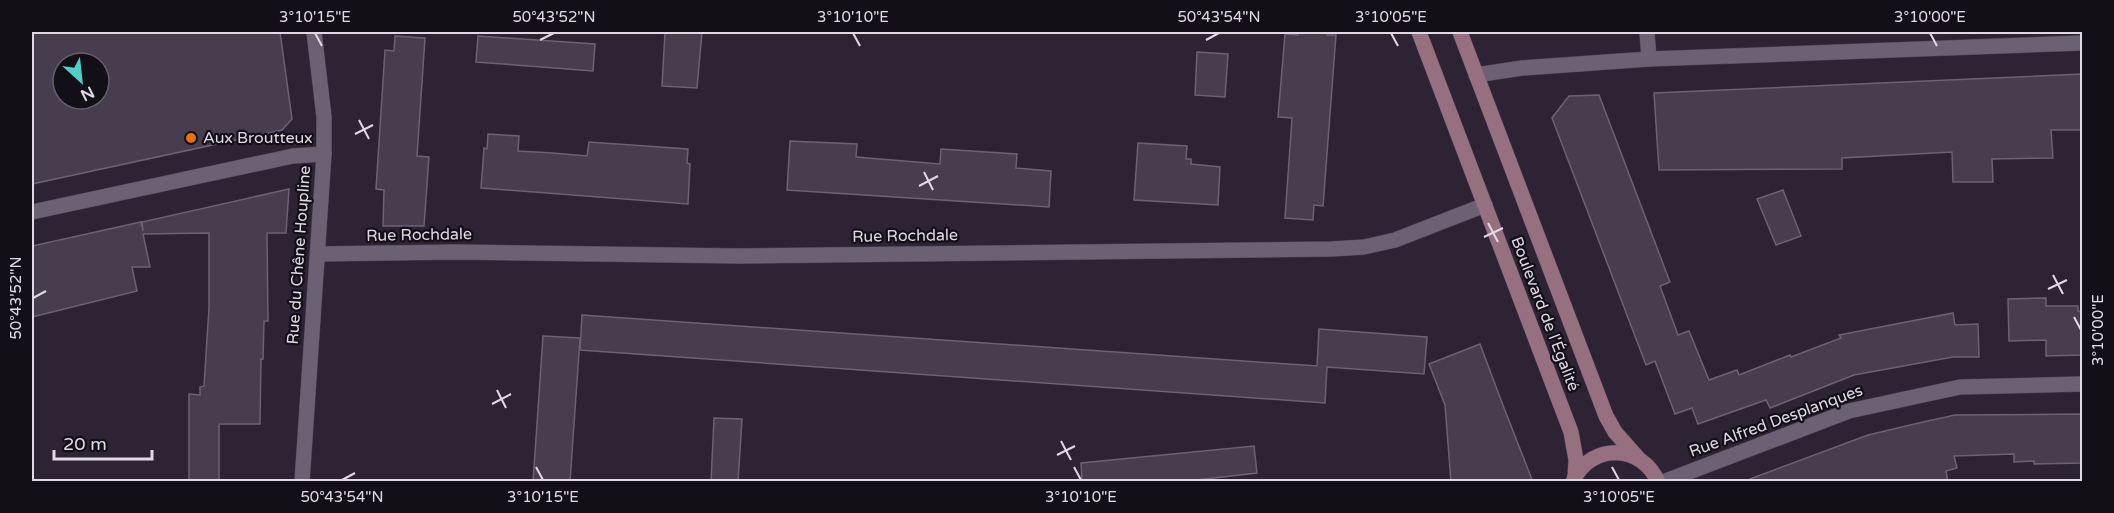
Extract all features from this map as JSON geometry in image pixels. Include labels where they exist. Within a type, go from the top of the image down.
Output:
[{"type":"main road","name":"Boulevard de l'Égalité","points":[[1419,32],[1571,432],[1576,460],[1574,479]]},
{"type":"main road","name":"Boulevard de l'Égalité","points":[[1460,32],[1606,416],[1614,432],[1651,469],[1658,482]]},
{"type":"main road","points":[[1574,479],[1584,464],[1606,452],[1623,452],[1638,458]]},
{"type":"street","name":"Rue du Chêne Houpline","points":[[302,482],[324,154],[324,117],[314,32]]},
{"type":"street","points":[[1647,32],[1649,59]]},
{"type":"street","points":[[1476,75],[1522,68],[1649,59],[2082,43]]},
{"type":"street","points":[[32,212],[293,156],[324,154]]},
{"type":"street","name":"Rue Rochdale","points":[[318,254],[456,252],[746,256],[1332,249],[1364,247],[1395,240],[1485,205]]},
{"type":"street","name":"Rue Alfred Desplanques","points":[[1663,482],[1870,405],[1960,387],[2082,384]]},
{"type":"building","points":[[32,32],[280,32],[292,119],[282,130],[32,184]]},
{"type":"building","points":[[665,32],[702,32],[697,88],[662,86]]},
{"type":"building","points":[[1298,32],[1327,32],[1327,35],[1336,35],[1323,206],[1314,205],[1313,220],[1285,218],[1292,118],[1278,117],[1285,34],[1298,35]]},
{"type":"building","points":[[395,36],[425,38],[417,156],[429,157],[424,226],[383,226],[384,190],[376,189],[385,50],[394,51]]},
{"type":"building","points":[[478,36],[595,44],[593,71],[476,62]]},
{"type":"building","points":[[1197,52],[1228,54],[1225,97],[1195,95]]},
{"type":"building","points":[[2082,74],[2082,130],[2051,130],[2053,158],[1992,159],[1993,182],[1953,182],[1952,152],[1842,158],[1842,169],[1659,170],[1654,93]]},
{"type":"building","points":[[1599,95],[1670,282],[1660,286],[1678,335],[1689,331],[1709,380],[1737,370],[1739,375],[1790,355],[1791,357],[1841,338],[1839,335],[1953,313],[1955,325],[1978,324],[1979,357],[1953,357],[1854,375],[1770,408],[1766,400],[1698,424],[1692,408],[1675,414],[1655,361],[1646,365],[1552,118],[1569,96]]},
{"type":"building","points":[[488,134],[519,136],[518,151],[587,156],[589,142],[688,149],[687,163],[690,164],[688,204],[481,188],[484,148],[487,149]]},
{"type":"building","points":[[790,141],[857,144],[856,157],[940,164],[941,149],[1017,154],[1016,168],[1051,171],[1049,207],[787,190]]},
{"type":"building","points":[[1138,143],[1187,146],[1186,159],[1191,159],[1191,164],[1220,167],[1218,205],[1134,200]]},
{"type":"building","points":[[289,189],[286,233],[267,233],[268,321],[264,321],[263,359],[261,359],[260,424],[219,424],[219,482],[189,482],[189,394],[200,395],[200,387],[204,386],[209,308],[209,233],[143,234],[150,267],[132,267],[137,291],[32,317],[32,246],[141,222],[143,231],[142,222]]},
{"type":"building","points":[[1783,190],[1801,236],[1776,245],[1757,199]]},
{"type":"building","points":[[2046,298],[2046,306],[2078,306],[2078,311],[2082,311],[2082,355],[2046,356],[2046,340],[2009,341],[2008,299]]},
{"type":"building","points":[[582,315],[1317,366],[1319,329],[1427,337],[1424,374],[1327,367],[1325,403],[580,350]]},
{"type":"building","points":[[543,336],[580,338],[570,482],[533,482]]},
{"type":"building","points":[[1480,344],[1533,482],[1451,482],[1445,405],[1429,364]]},
{"type":"building","points":[[2082,414],[2082,463],[2014,462],[2014,454],[1954,456],[1957,468],[1946,471],[1948,482],[1751,482],[1750,479],[1868,435],[1955,415]]},
{"type":"building","points":[[714,418],[742,419],[738,482],[711,482]]},
{"type":"building","points":[[1254,446],[1257,473],[1179,482],[1082,482],[1081,463]]},
{"type":"place","name":"Aux Broutteux","points":[[191,138]]}]
